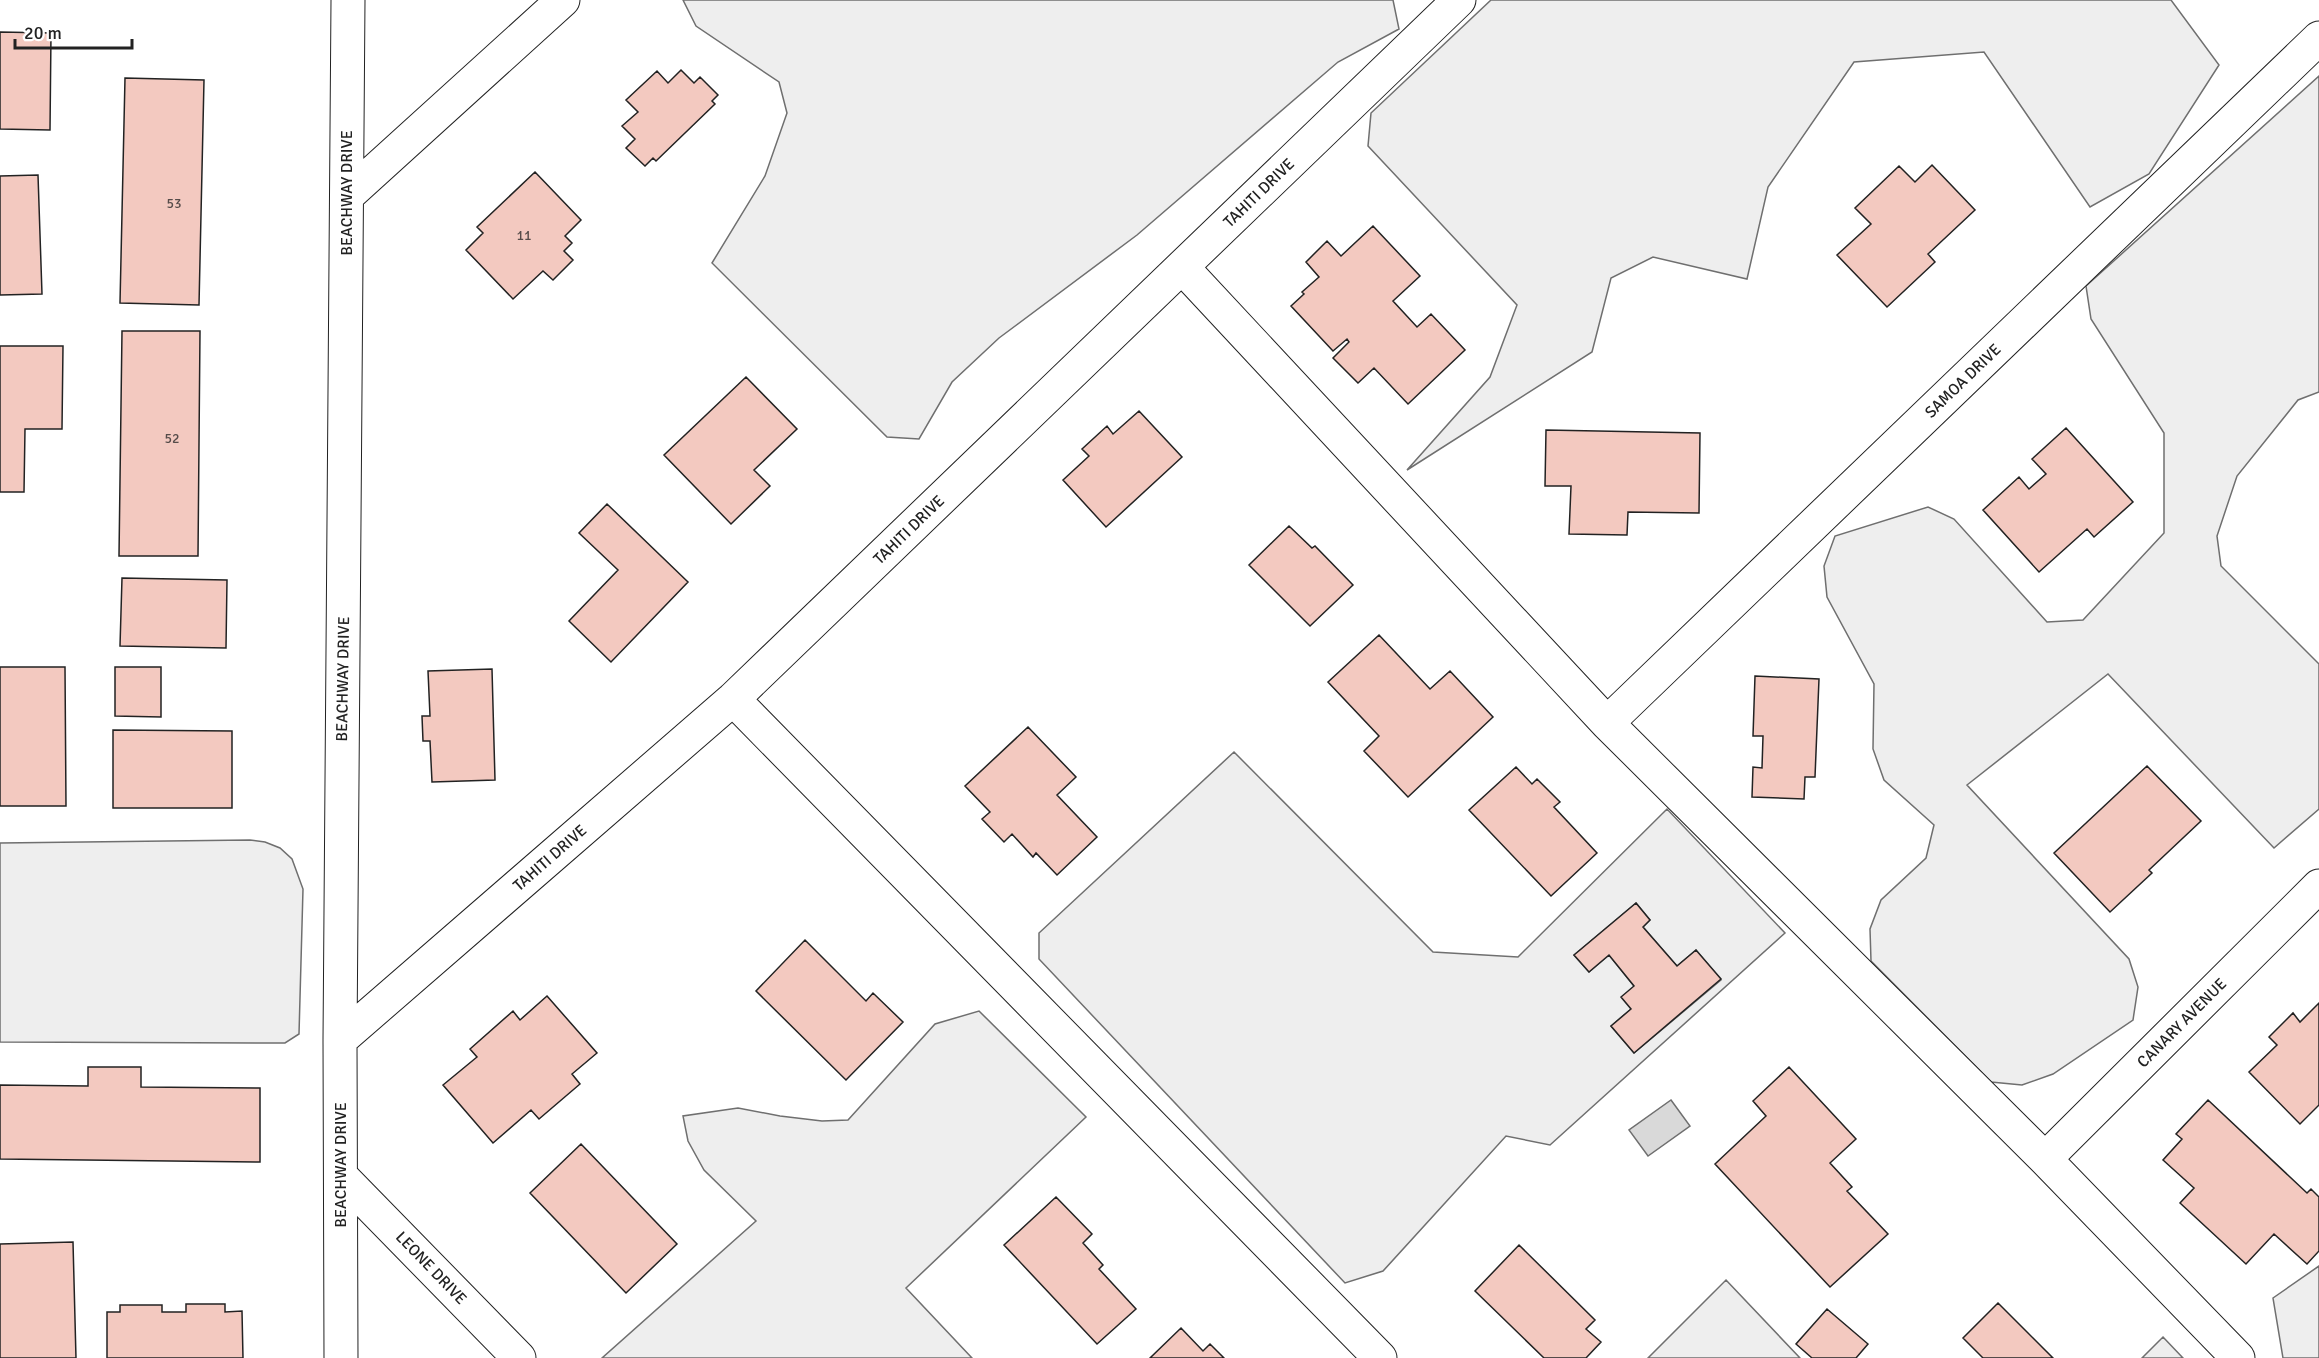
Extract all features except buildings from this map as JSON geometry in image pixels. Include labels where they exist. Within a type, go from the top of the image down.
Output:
[{"type":"street","name":"BEACHWAY DRIVE","points":[[341,1358],[340,1040],[348,0]]},
{"type":"street","points":[[347,196],[563,0]]},
{"type":"street","name":"TAHITI DRIVE","points":[[340,1040],[733,699],[1459,0]]},
{"type":"street","name":"SAMOA DRIVE","points":[[1607,723],[2319,38]]},
{"type":"street","points":[[1182,267],[1607,723],[2045,1159],[2238,1358]]},
{"type":"street","points":[[733,699],[1380,1358]]},
{"type":"street","name":"CANARY AVENUE","points":[[2045,1159],[2319,886]]},
{"type":"street","name":"LEONE DRIVE","points":[[342,1177],[519,1358]]},
{"type":"shaded area","points":[[683,0],[1393,0],[1399,29],[1338,62],[1137,235],[999,338],[952,382],[919,439],[887,437],[712,263],[765,176],[787,113],[779,82],[696,26]]},
{"type":"shaded area","points":[[1491,0],[2171,0],[2219,65],[2149,174],[2090,207],[1984,52],[1854,62],[1768,187],[1747,279],[1653,257],[1611,278],[1592,352],[1407,470],[1490,377],[1517,305],[1368,146],[1371,113]]},
{"type":"shaded area","points":[[2319,76],[2319,392],[2298,400],[2237,476],[2217,536],[2221,566],[2319,664],[2319,809],[2274,848],[2108,674],[1967,785],[2129,959],[2138,987],[2133,1020],[2053,1074],[2022,1085],[1991,1082],[1871,961],[1870,929],[1881,900],[1926,858],[1934,825],[1884,780],[1873,749],[1874,684],[1827,597],[1824,566],[1835,536],[1928,507],[1954,519],[2047,622],[2083,620],[2164,533],[2164,433],[2091,319],[2086,286]]},
{"type":"shaded area","points":[[1234,752],[1433,952],[1518,957],[1667,809],[1785,933],[1550,1145],[1506,1136],[1383,1271],[1345,1283],[1039,959],[1039,933]],"holes":[[[1636,903],[1650,920],[1643,927],[1677,966],[1696,950],[1721,980],[1634,1053],[1611,1026],[1631,1009],[1634,986],[1609,955],[1589,972],[1574,955]]]},
{"type":"shaded area","points":[[250,840],[265,842],[280,848],[292,859],[303,889],[299,1034],[285,1043],[0,1042],[0,843]]},
{"type":"shaded area","points":[[979,1011],[1086,1117],[906,1288],[972,1358],[602,1358],[756,1221],[704,1170],[688,1141],[683,1116],[738,1108],[822,1121],[848,1120],[935,1024]]},
{"type":"shaded area","points":[[1671,1100],[1690,1126],[1648,1156],[1629,1130]]},
{"type":"shaded area","points":[[2319,1266],[2319,1358],[2283,1358],[2273,1298]]},
{"type":"shaded area","points":[[1726,1280],[1800,1358],[1648,1358]]},
{"type":"shaded area","points":[[2163,1337],[2183,1358],[2142,1358]]}]
